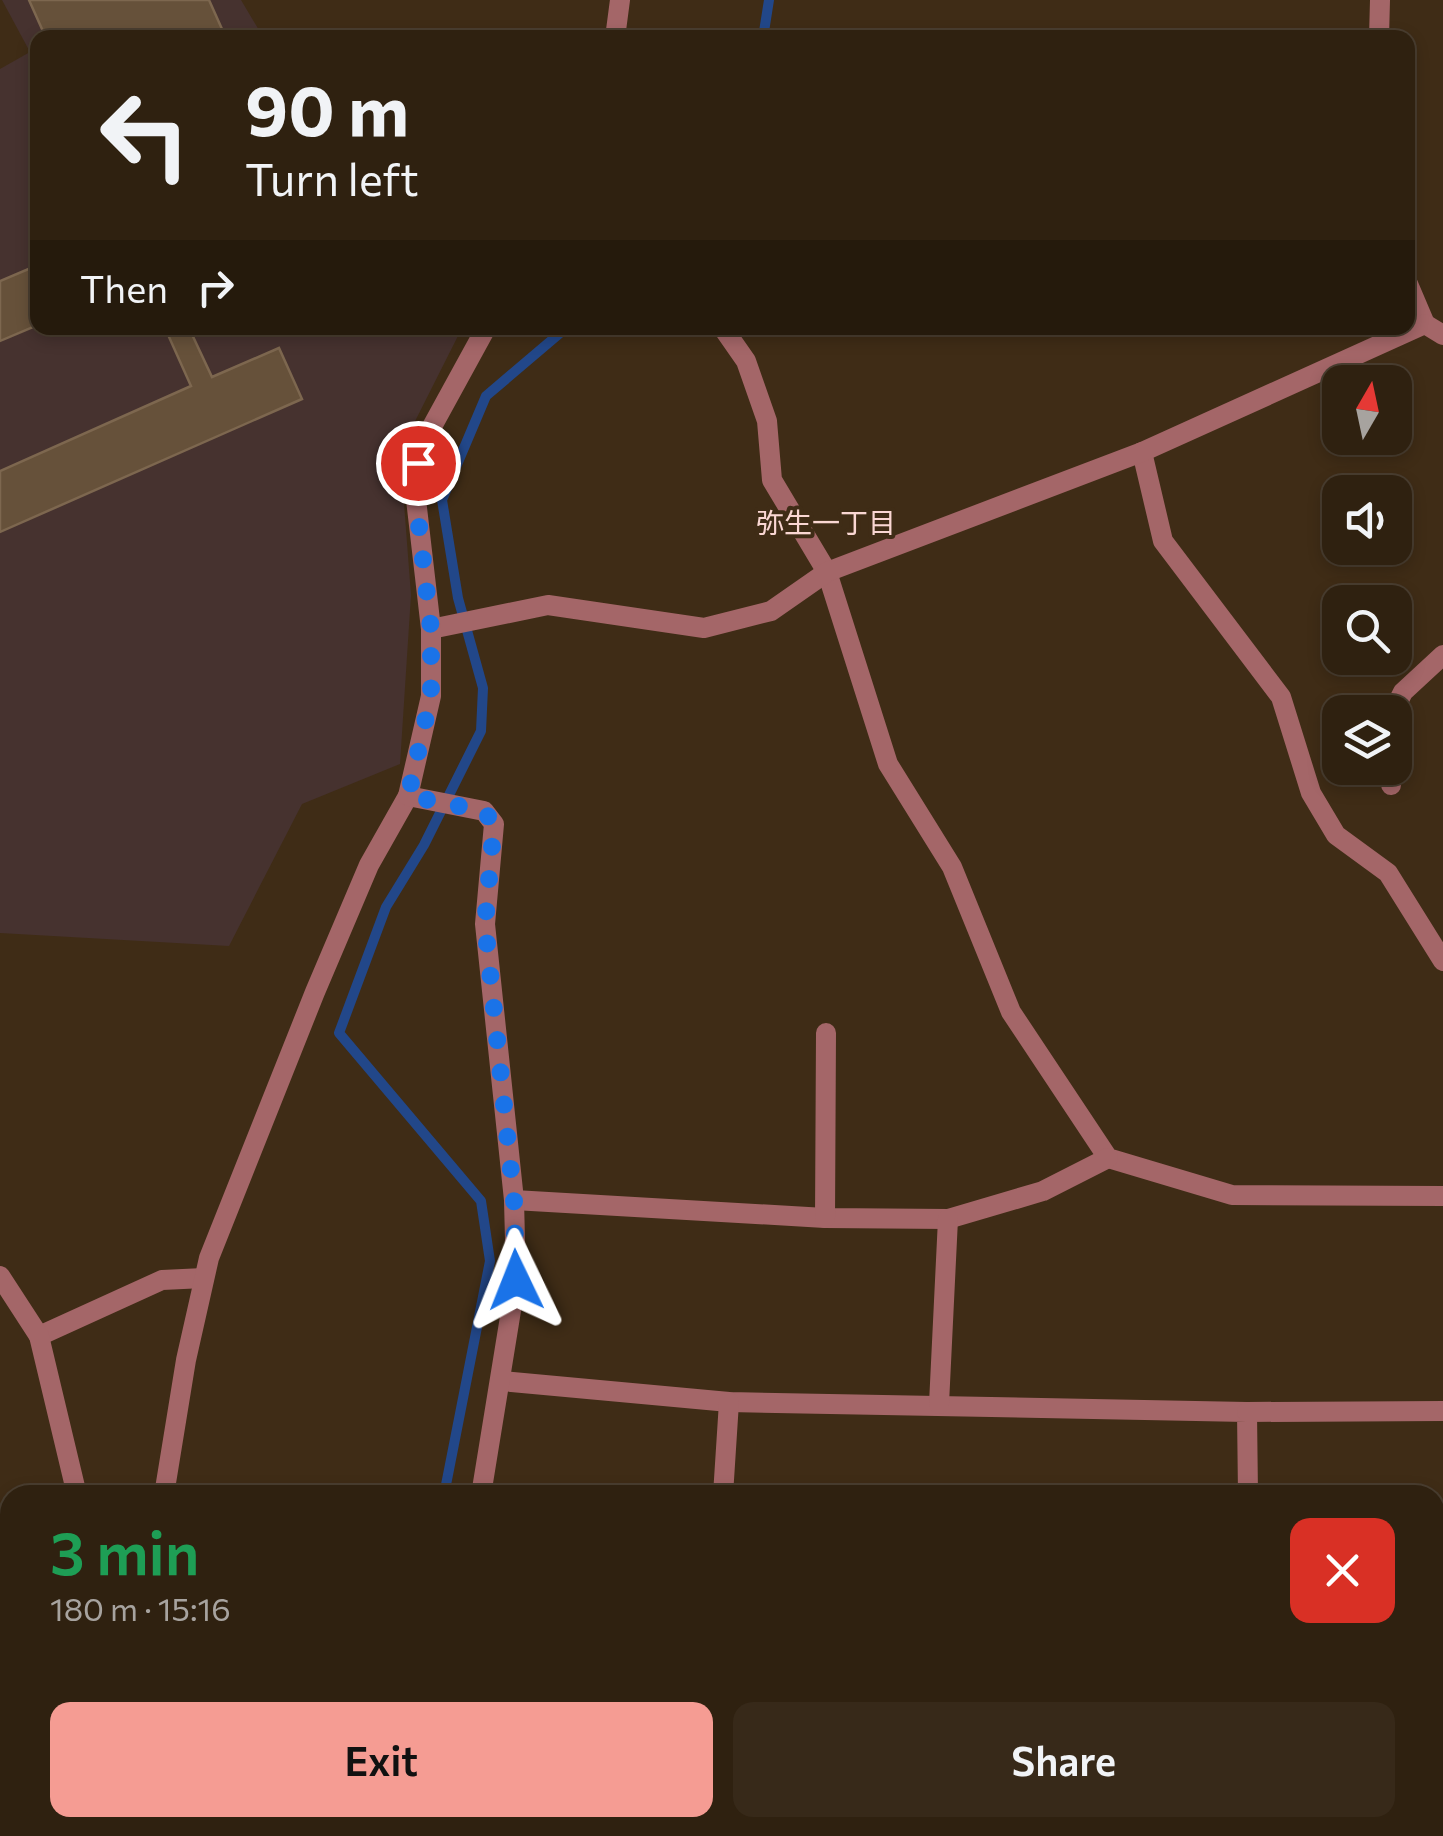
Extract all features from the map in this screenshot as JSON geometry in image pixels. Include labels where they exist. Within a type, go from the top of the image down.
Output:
[{"type":"street","points":[[616,30],[620,0]]},
{"type":"street","points":[[1379,30],[1380,0]]},
{"type":"street","points":[[431,629],[548,605],[704,628],[772,610],[827,572],[1142,452],[1434,330],[1415,296]]},
{"type":"street","points":[[166,1485],[204,1278],[254,1136],[307,1010],[369,866],[408,796],[431,696],[431,629],[414,482],[423,443],[482,335]]},
{"type":"street","points":[[728,335],[746,361],[767,422],[772,480],[827,572],[888,764],[952,868],[1012,1012],[1108,1158],[1232,1196],[1443,1196]]},
{"type":"street","points":[[1142,452],[1162,540],[1281,698],[1320,807],[1336,835],[1388,874],[1443,960]]},
{"type":"street","points":[[1402,695],[1443,655]]},
{"type":"street","points":[[408,796],[484,811],[494,824],[485,924],[514,1200],[516,1280],[483,1485]]},
{"type":"street","points":[[825,1218],[826,1033]]},
{"type":"street","points":[[514,1200],[825,1218],[948,1219],[1044,1192],[1108,1158]]},
{"type":"street","points":[[939,1404],[948,1219]]},
{"type":"street","points":[[0,1276],[39,1336],[75,1485]]},
{"type":"street","points":[[39,1336],[162,1280],[204,1278]]},
{"type":"street","points":[[501,1381],[729,1402],[1248,1412],[1443,1411]]},
{"type":"street","points":[[724,1485],[729,1402]]},
{"type":"street","points":[[1248,1412],[1248,1485]]},
{"type":"shaded area","points":[[2,0],[241,0],[259,30],[30,30],[30,52]]},
{"type":"shaded area","points":[[30,52],[30,335],[458,335],[400,451],[411,595],[400,764],[302,804],[229,946],[0,933],[0,69]]},
{"type":"building","points":[[29,0],[209,0],[222,30],[42,30]]},
{"type":"building","points":[[30,268],[30,328],[0,341],[0,281]]},
{"type":"building","points":[[168,335],[192,335],[212,377],[279,348],[302,399],[0,532],[0,471],[191,386]]},
{"type":"waterway","points":[[764,30],[769,0]]},
{"type":"waterway","points":[[446,1485],[490,1261],[481,1201],[339,1033],[386,907],[424,845],[481,731],[483,688],[458,598],[442,500],[486,396],[558,335]]},
{"type":"district","name":"弥生一丁目","points":[[826,523]]},
{"type":"route","points":[[418,463],[414,482],[431,629],[431,696],[408,796],[484,811],[494,824],[485,924],[514,1200],[516,1280]]}]
